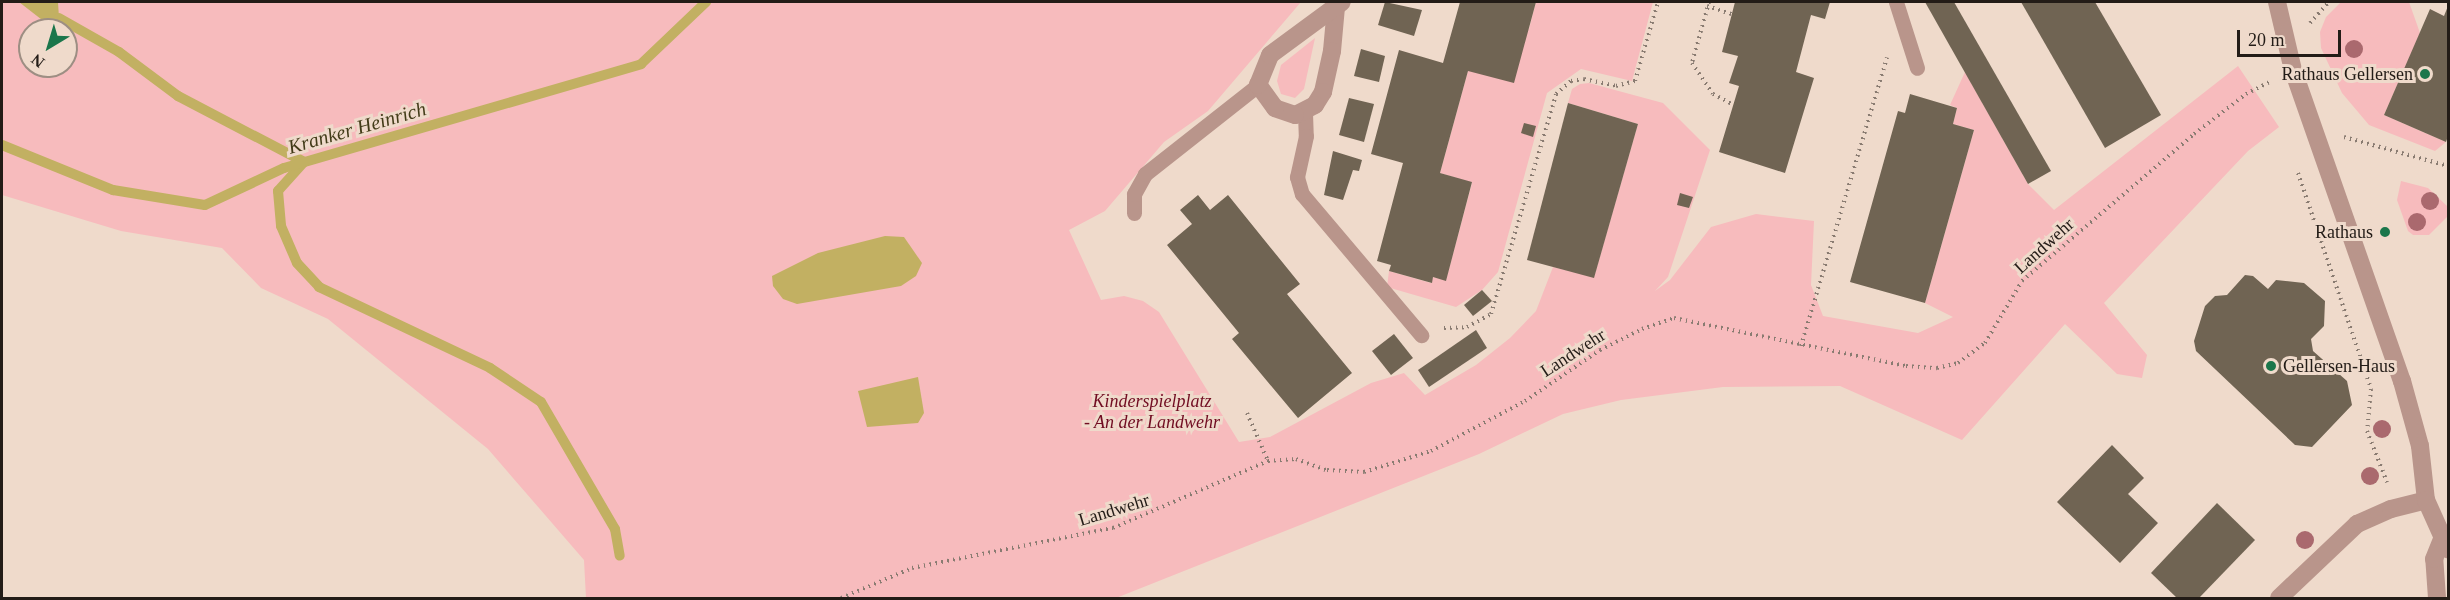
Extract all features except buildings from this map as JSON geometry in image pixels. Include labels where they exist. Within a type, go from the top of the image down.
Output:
[{"type":"street","points":[[2277,2],[2293,70],[2402,381],[2420,447],[2426,500],[2445,544],[2434,559],[2437,598]]},
{"type":"street","points":[[1339,4],[1323,92],[1305,113],[1295,115],[1275,108],[1258,85],[1270,56],[1339,4]]},
{"type":"street","points":[[2279,598],[2357,524],[2399,507],[2426,500]]},
{"type":"lane","points":[[1896,2],[1905,22],[1917,68]]},
{"type":"lane","points":[[1134,213],[1134,194],[1144,174],[1258,85]]},
{"type":"lane","points":[[1305,113],[1306,136],[1297,177],[1302,194],[1421,335]]},
{"type":"path","points":[[1421,335],[1447,327],[1467,327],[1491,314],[1557,94],[1571,81],[1584,78],[1616,86],[1635,81],[1658,2]]},
{"type":"path","points":[[2306,29],[2329,2]]},
{"type":"path","points":[[1732,14],[1708,4],[1692,63],[1713,94],[1734,105]]},
{"type":"path","points":[[1800,346],[1880,72],[1905,22]]},
{"type":"path","points":[[2268,71],[2274,93]]},
{"type":"path","name":"Landwehr","points":[[841,598],[912,568],[1113,528],[1268,461],[1296,459],[1327,470],[1364,472],[1431,452],[1525,401],[1600,350],[1642,328],[1674,318],[1756,333],[1800,346],[1906,366],[1937,368],[1958,363],[1985,343],[2022,281],[2246,94]]},
{"type":"path","points":[[2342,136],[2448,166]]},
{"type":"path","points":[[2294,161],[2371,389],[2367,431],[2377,463],[2399,507]]},
{"type":"path","points":[[1246,413],[1268,461]]},
{"type":"green space","name":"Kinderspielplatz - An der Landwehr","points":[[2,2],[1301,2],[1208,111],[1164,142],[1105,211],[1069,230],[1101,300],[1124,296],[1143,301],[1159,312],[1239,442],[1270,437],[1371,383],[1404,373],[1425,395],[1476,365],[1510,338],[1536,311],[1553,267],[1594,277],[1638,124],[1568,103],[1572,89],[1580,84],[1589,83],[1663,103],[1710,150],[1668,277],[1655,291],[1670,280],[1711,227],[1756,214],[1814,221],[1811,285],[1823,316],[1918,333],[1953,317],[1925,303],[1974,130],[1953,124],[1957,108],[1950,105],[1965,72],[2028,184],[2054,210],[2238,66],[2279,127],[2248,151],[2104,303],[2147,355],[2142,378],[2117,374],[2065,324],[1962,440],[1840,386],[1723,387],[1621,400],[1563,414],[1479,454],[1116,598],[586,598],[584,560],[488,449],[328,319],[261,288],[222,248],[121,231],[2,195]]},
{"type":"green space","points":[[1536,2],[1653,2],[1632,81],[1581,69],[1547,93],[1498,272],[1482,290],[1456,307],[1387,287],[1389,271],[1431,283],[1433,277],[1446,280],[1472,183],[1440,173],[1468,71],[1529,29]]},
{"type":"green space","points":[[2341,2],[2409,2],[2420,33],[2384,115],[2446,142],[2435,151],[2369,125],[2342,93],[2321,48],[2320,32],[2326,17]]},
{"type":"green space","points":[[1315,38],[1304,89],[1295,98],[1281,94],[1277,81],[1281,65]]},
{"type":"green space","points":[[2401,181],[2428,188],[2447,206],[2447,217],[2429,235],[2413,235],[2408,231],[2397,200]]},
{"type":"shaded area","points":[[19,2],[58,2],[59,18],[40,18]]},
{"type":"shaded area","points":[[885,236],[904,237],[922,263],[916,276],[901,286],[797,304],[783,299],[773,286],[772,276],[818,253]]},
{"type":"shaded area","points":[[918,377],[924,413],[918,423],[867,427],[858,391]]},
{"type":"waterway","name":"Kranker Heinrich","points":[[2,145],[113,190],[205,205],[284,168],[641,64],[706,2]]},
{"type":"waterway","points":[[78,29],[119,52],[178,96],[304,162],[278,191],[281,226],[297,263],[319,287],[490,368],[541,402],[615,529],[620,556]]},
{"type":"place","name":"Rathaus Gellersen","points":[[2425,74]]},
{"type":"place","name":"Rathaus","points":[[2385,232]]},
{"type":"place","name":"Gellersen-Haus","points":[[2271,366]]}]
